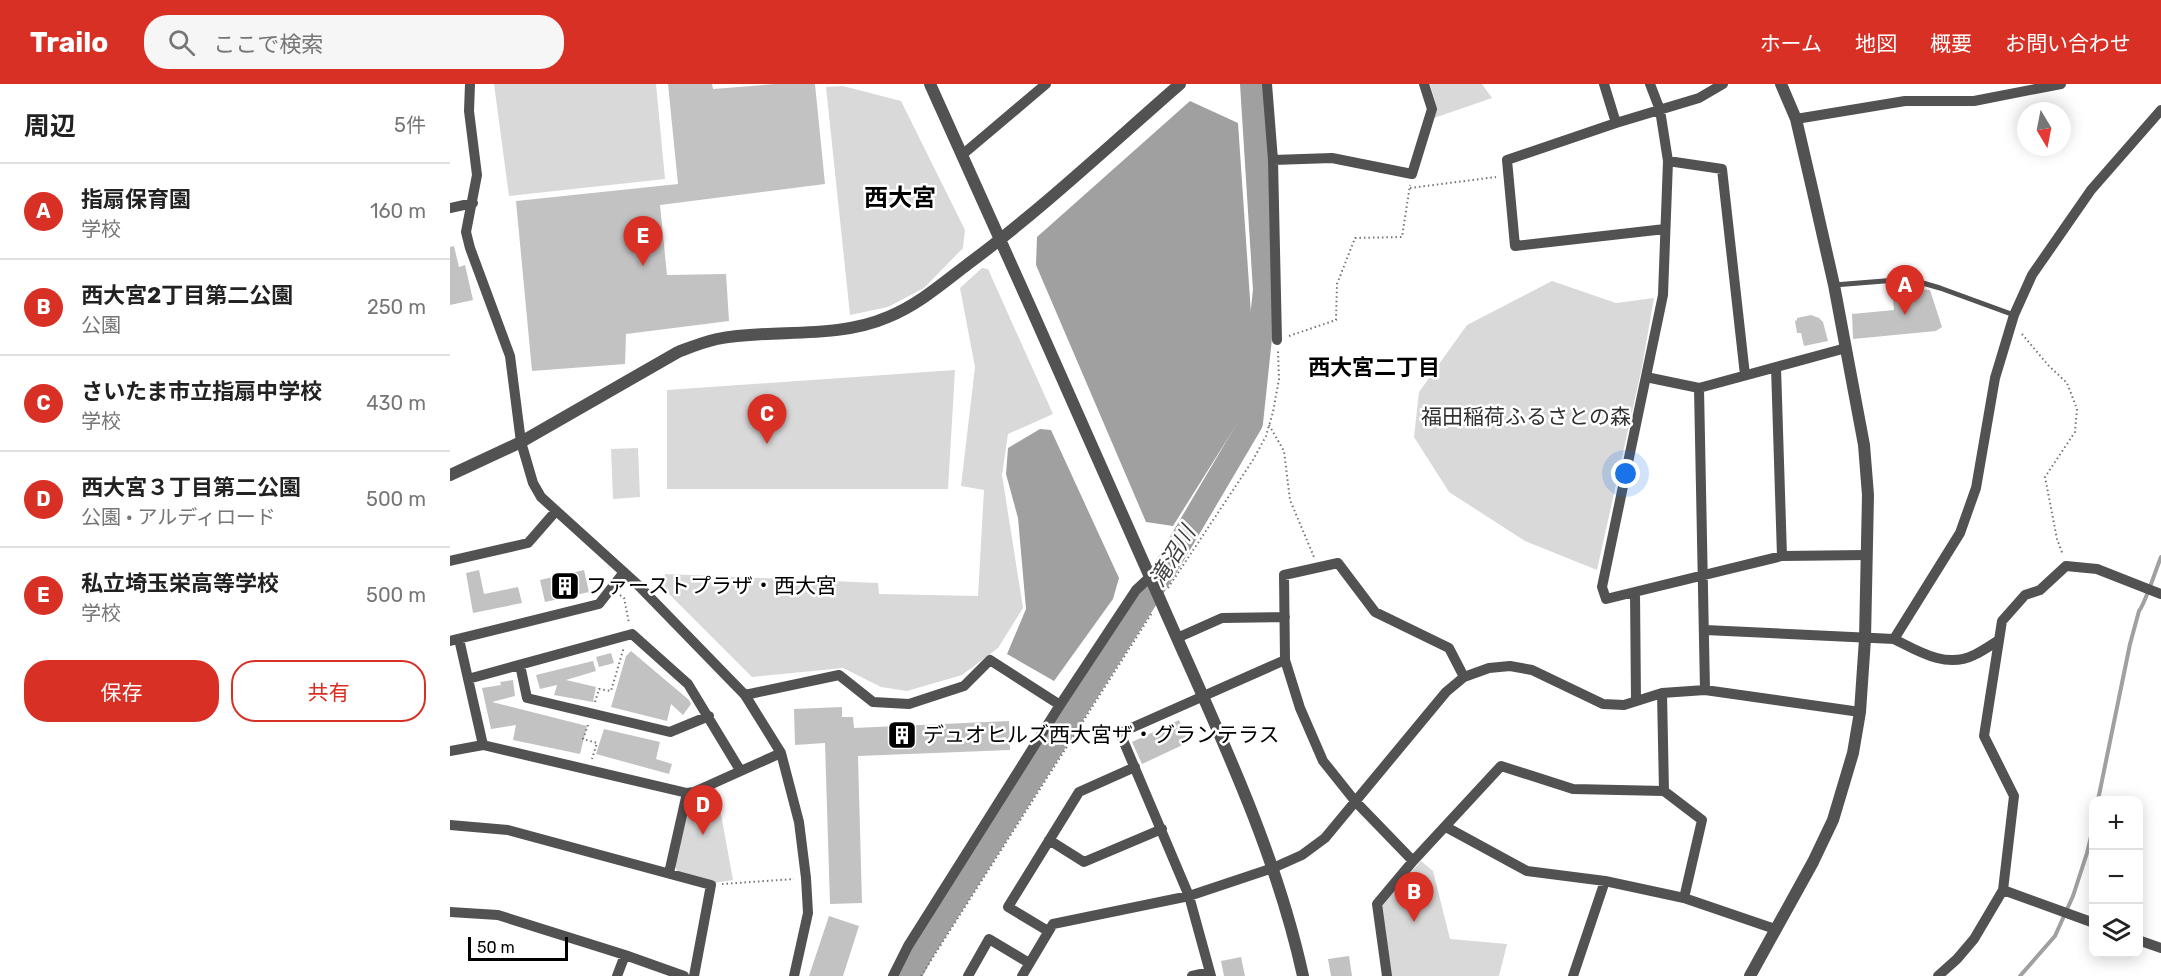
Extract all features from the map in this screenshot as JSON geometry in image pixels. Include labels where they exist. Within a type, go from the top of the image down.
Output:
[{"type":"street","points":[[470,84],[469,111],[477,175],[466,232],[510,356],[520,442],[533,483],[541,497],[624,572],[745,695],[781,753],[799,822],[806,878],[807,913],[794,976]]},
{"type":"street","points":[[930,84],[1203,698],[1273,868],[1294,934],[1303,976]]},
{"type":"street","points":[[962,155],[1046,84]]},
{"type":"street","points":[[450,475],[520,442],[678,352],[701,343],[720,339],[830,331],[864,325],[888,317],[916,302],[1000,240],[1180,84]]},
{"type":"street","points":[[1267,84],[1273,160],[1277,340]]},
{"type":"street","points":[[1273,160],[1332,158],[1412,174],[1432,108],[1424,84]]},
{"type":"street","points":[[1604,84],[1616,123]]},
{"type":"street","points":[[1650,84],[1660,110],[1668,161],[1663,295],[1602,587],[1606,599],[1782,556],[1866,555]]},
{"type":"street","points":[[1665,228],[1515,246],[1507,160],[1699,98],[1723,84]]},
{"type":"street","points":[[1750,976],[1813,862],[1833,820],[1853,753],[1860,711],[1865,639],[1866,467],[1834,285],[1796,119],[1781,84]]},
{"type":"street","points":[[1796,119],[1905,101],[1974,101],[2061,84]]},
{"type":"street","points":[[1894,639],[1960,533],[1976,488],[1995,378],[2014,315],[2032,275],[2091,190],[2161,110]]},
{"type":"street","points":[[1668,161],[1722,170],[1745,375]]},
{"type":"street","points":[[450,208],[472,203]]},
{"type":"street","points":[[1646,377],[1699,388],[1846,348]]},
{"type":"street","points":[[1776,367],[1782,556]]},
{"type":"street","points":[[1699,388],[1705,690]]},
{"type":"street","points":[[450,561],[528,543],[556,511]]},
{"type":"street","points":[[1413,861],[1355,801],[1323,761],[1300,708],[1285,660],[1284,575],[1338,563],[1375,612],[1449,648],[1464,677]]},
{"type":"street","points":[[1938,976],[1974,939],[2003,890],[2014,796],[1984,736],[2002,621],[2025,596],[2040,590],[2066,566],[2097,569],[2161,594]]},
{"type":"street","points":[[483,745],[468,679],[454,640],[599,603],[624,572]]},
{"type":"street","points":[[893,976],[908,946],[1060,705],[1136,590],[1151,579]]},
{"type":"street","points":[[1635,592],[1636,701]]},
{"type":"street","points":[[1177,638],[1222,618],[1285,617]]},
{"type":"street","points":[[1705,630],[1894,639],[1935,659],[1955,660],[1972,656],[1999,640]]},
{"type":"street","points":[[468,679],[632,634],[688,684],[740,770]]},
{"type":"street","points":[[745,695],[839,675],[873,702],[909,704],[964,686],[990,660],[1060,705]]},
{"type":"street","points":[[1192,976],[1211,974],[1189,896],[1120,733],[1285,660]]},
{"type":"street","points":[[520,665],[527,698],[670,732],[709,716]]},
{"type":"street","points":[[1022,976],[1053,924],[1189,896],[1273,868],[1302,855],[1325,838],[1446,692],[1464,677],[1489,668],[1510,666],[1532,670],[1603,704],[1624,705],[1662,693],[1705,690],[1860,711]]},
{"type":"street","points":[[1662,693],[1664,791]]},
{"type":"street","points":[[450,751],[483,745],[687,793],[694,792],[781,753]]},
{"type":"street","points":[[1387,976],[1377,904],[1413,861],[1501,766],[1573,789],[1664,791],[1702,820],[1684,898]]},
{"type":"street","points":[[1048,931],[1008,907],[1079,792],[1135,767]]},
{"type":"street","points":[[669,873],[687,793]]},
{"type":"street","points":[[450,825],[508,830],[711,885],[694,976]]},
{"type":"street","points":[[1446,827],[1527,871],[1605,881],[1684,898],[1775,929]]},
{"type":"street","points":[[1049,840],[1084,862],[1162,829]]},
{"type":"street","points":[[1573,976],[1605,881]]},
{"type":"street","points":[[2003,890],[2089,921]]},
{"type":"street","points":[[450,912],[498,915],[626,955],[684,976]]},
{"type":"street","points":[[968,976],[990,939],[1029,963]]},
{"type":"street","points":[[2143,941],[2161,948]]},
{"type":"street","points":[[617,976],[626,955]]},
{"type":"lane","points":[[1834,285],[1909,279],[2014,315]]},
{"type":"path","points":[[921,976],[1158,597],[1253,460],[1269,424],[1279,379],[1277,340],[1336,320],[1337,284],[1355,238],[1402,237],[1412,174]]},
{"type":"path","points":[[1410,188],[1508,176]]},
{"type":"path","points":[[2014,315],[2021,333],[2048,366],[2067,383],[2078,409],[2075,432],[2045,477],[2057,539],[2066,566]]},
{"type":"path","points":[[1269,424],[1284,451],[1290,500],[1318,567]]},
{"type":"path","points":[[611,588],[624,598],[632,634]]},
{"type":"path","points":[[711,885],[806,878]]},
{"type":"green space","points":[[494,84],[656,84],[665,179],[509,196]]},
{"type":"green space","points":[[1430,84],[1482,84],[1492,98],[1434,118],[1437,108]]},
{"type":"green space","points":[[843,86],[901,101],[965,230],[963,248],[924,288],[888,307],[850,315],[826,87]]},
{"type":"green space","points":[[982,268],[988,269],[1053,414],[1008,434],[1002,475],[1023,608],[998,648],[962,675],[907,691],[881,687],[843,668],[752,677],[664,589],[665,574],[878,583],[879,594],[978,596],[984,490],[961,486],[975,367],[960,288]]},
{"type":"green space","name":"福田稲荷ふるさとの森","points":[[1552,281],[1616,303],[1654,298],[1642,367],[1597,570],[1525,541],[1449,492],[1414,437],[1419,392],[1467,325]]},
{"type":"green space","points":[[955,370],[948,489],[667,489],[667,390]]},
{"type":"green space","points":[[638,448],[640,497],[613,499],[611,449]]},
{"type":"green space","points":[[716,787],[733,880],[714,883],[678,873],[675,866],[688,804],[693,798]]},
{"type":"green space","points":[[1421,861],[1433,871],[1450,939],[1507,944],[1499,976],[1391,976],[1381,905]]},
{"type":"shaded area","points":[[1190,101],[1238,123],[1253,343],[1240,419],[1173,526],[1146,522],[1036,265],[1037,237]]},
{"type":"shaded area","points":[[1040,429],[1051,430],[1119,578],[1113,599],[1054,681],[1007,654],[1026,609],[1018,518],[1006,474],[1008,448]]},
{"type":"building","points":[[668,84],[712,84],[713,89],[775,84],[815,84],[825,184],[660,205],[667,275],[726,274],[729,321],[626,334],[625,364],[532,371],[516,201],[678,184]]},
{"type":"building","points":[[454,246],[459,267],[465,265],[473,300],[450,305],[450,247]]},
{"type":"building","points":[[1911,285],[1918,289],[1930,290],[1942,327],[1936,331],[1853,339],[1852,314],[1894,310],[1892,288]]},
{"type":"building","points":[[1811,315],[1823,322],[1828,341],[1804,346],[1801,333],[1797,333],[1795,321],[1797,318]]},
{"type":"building","points":[[479,570],[484,594],[518,587],[522,603],[473,613],[466,573]]},
{"type":"building","name":"ファーストプラザ・西大宮","points":[[584,570],[589,592],[545,602],[540,580]]},
{"type":"building","points":[[631,651],[689,700],[691,704],[683,715],[671,704],[667,721],[611,707],[626,656]]},
{"type":"building","points":[[611,653],[614,663],[599,667],[596,657]]},
{"type":"building","points":[[593,661],[596,671],[566,680],[596,687],[593,702],[554,695],[557,685],[540,689],[536,675]]},
{"type":"building","points":[[513,680],[515,696],[492,702],[587,726],[580,754],[513,740],[516,725],[491,729],[482,688],[501,685],[500,682]]},
{"type":"building","points":[[842,707],[842,717],[853,717],[854,728],[1009,721],[1010,750],[858,756],[862,903],[830,904],[825,743],[795,745],[794,709]]},
{"type":"building","points":[[1179,720],[1189,742],[1142,764],[1132,742]]},
{"type":"building","points":[[604,729],[660,742],[656,759],[672,764],[669,774],[596,754]]},
{"type":"building","points":[[829,916],[859,926],[843,976],[809,976]]},
{"type":"building","points":[[1349,956],[1352,976],[1331,976],[1328,959]]},
{"type":"building","points":[[1241,957],[1245,976],[1224,976],[1221,961]]},
{"type":"waterway","name":"滝沼川","points":[[909,976],[923,950],[1166,567],[1251,423],[1265,290],[1252,84]]},
{"type":"waterway","points":[[2099,796],[2130,644],[2139,611],[2161,557]]},
{"type":"waterway","points":[[2020,976],[2055,936],[2073,896],[2089,845]]},
{"type":"place","name":"私立埼玉栄高等学校","points":[[643,266]]},
{"type":"place","name":"指扇保育園","points":[[1905,315]]},
{"type":"place","name":"さいたま市立指扇中学校","points":[[767,444]]},
{"type":"place","name":"ファーストプラザ・西大宮","points":[[565,586]]},
{"type":"place","name":"デュオヒルズ西大宮ザ・グランテラス","points":[[902,735]]},
{"type":"place","name":"西大宮３丁目第二公園","points":[[703,835]]},
{"type":"place","name":"西大宮2丁目第二公園","points":[[1414,922]]},
{"type":"district","name":"西大宮","points":[[900,198]]},
{"type":"district","name":"西大宮二丁目","points":[[1374,367]]}]
